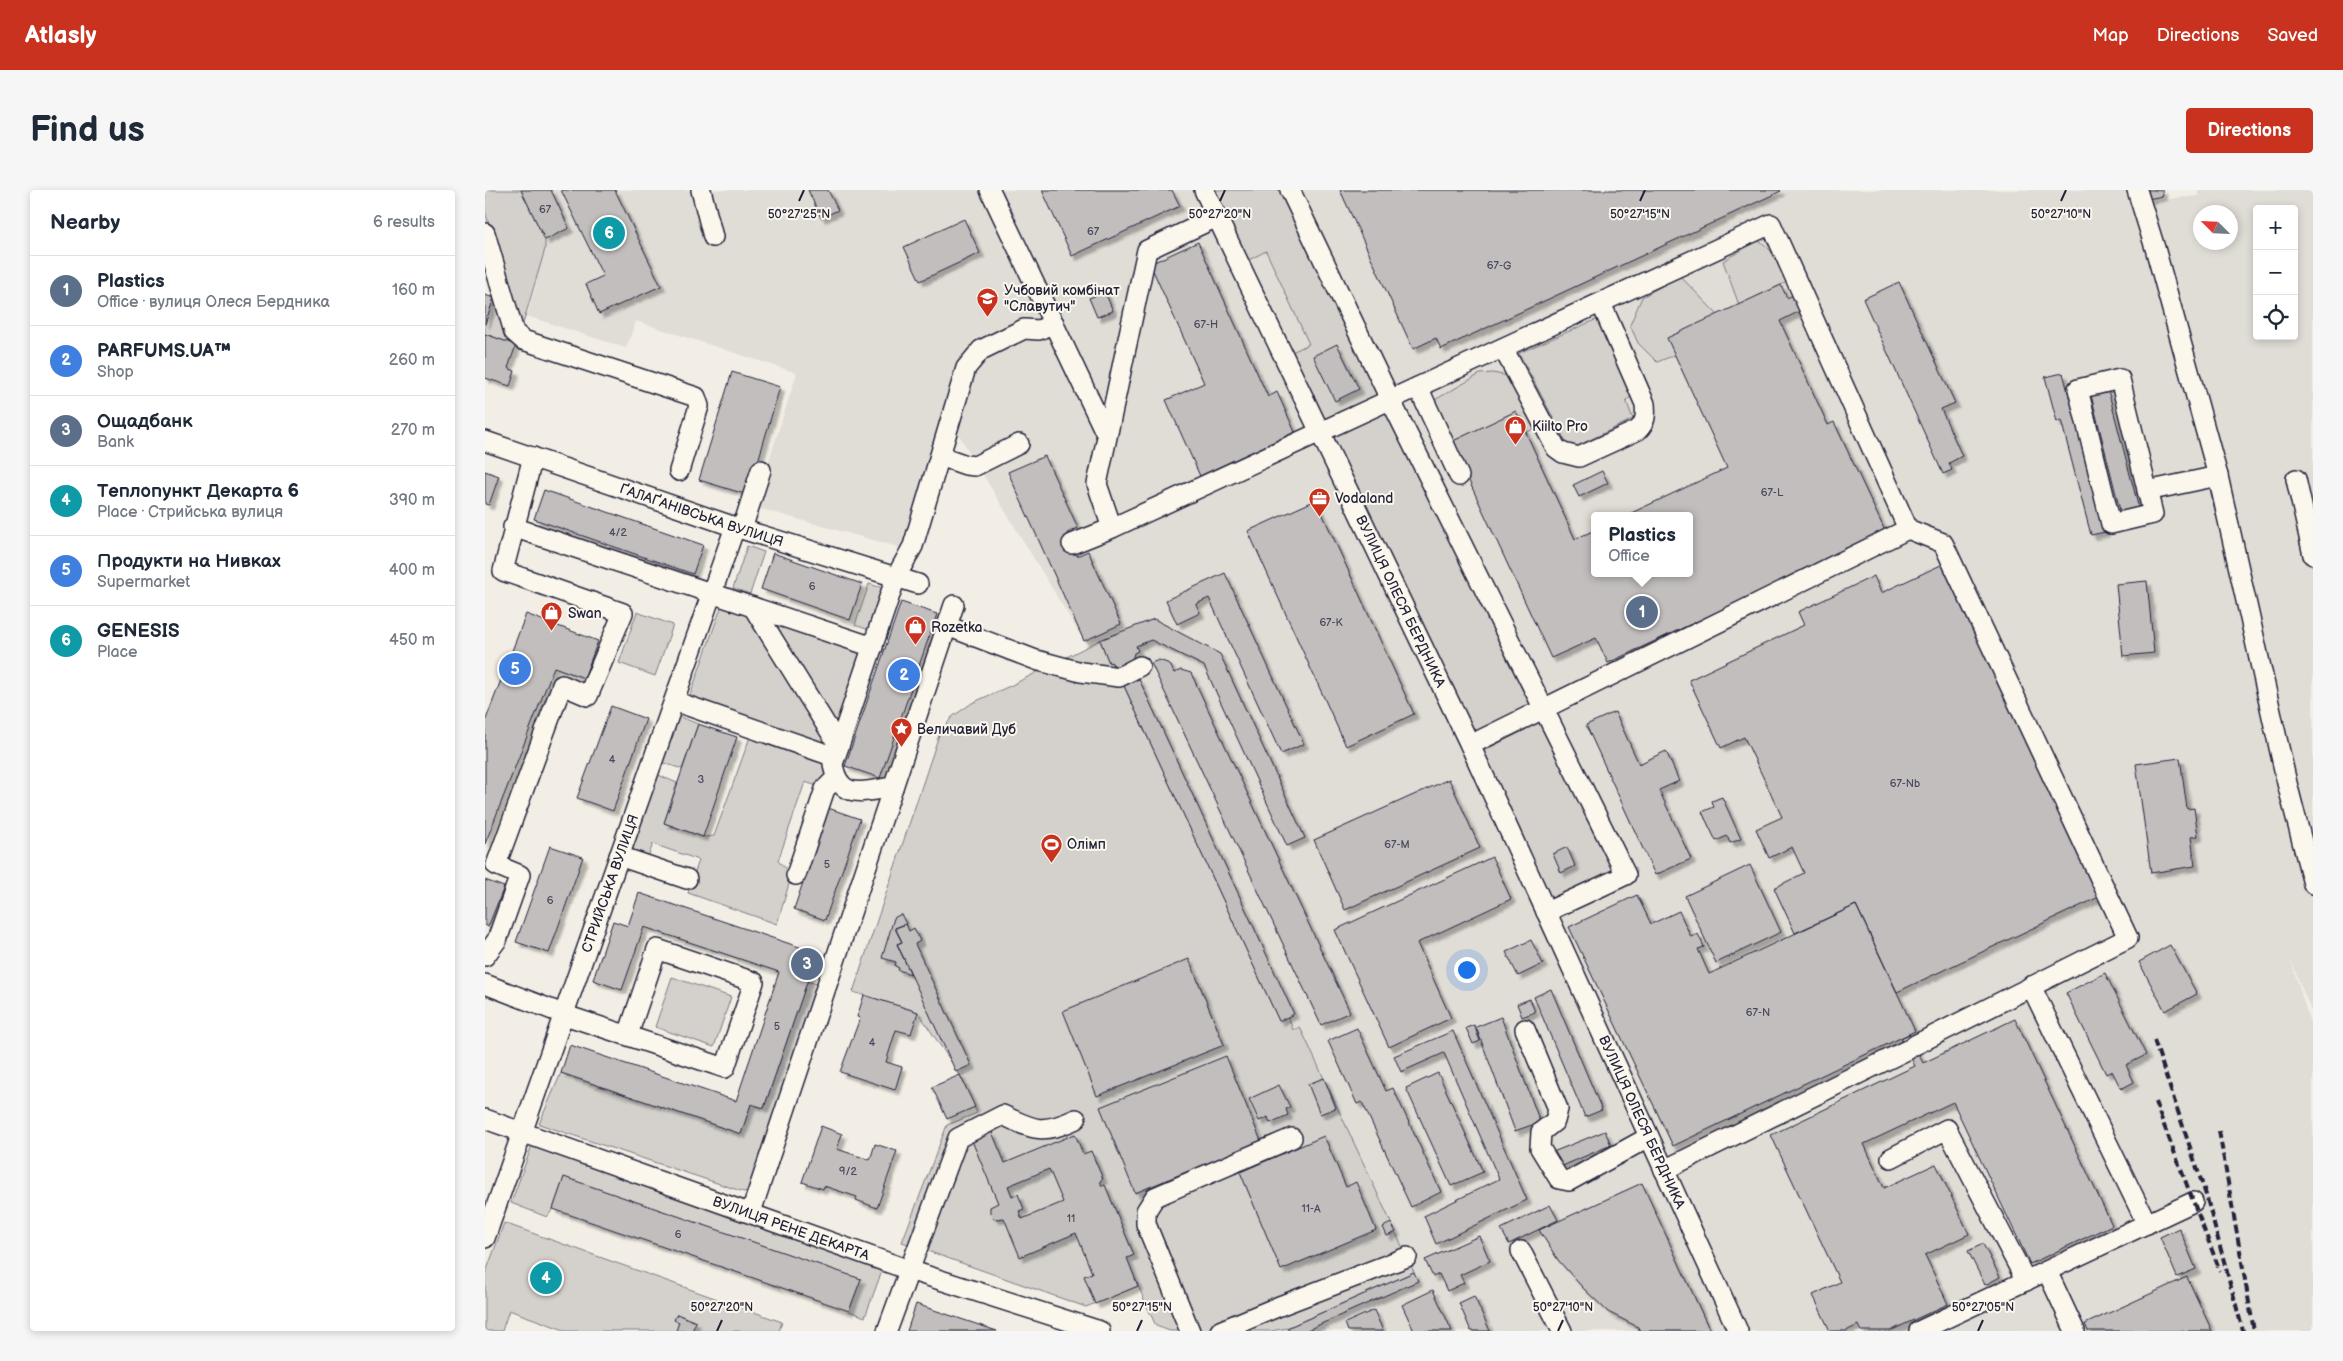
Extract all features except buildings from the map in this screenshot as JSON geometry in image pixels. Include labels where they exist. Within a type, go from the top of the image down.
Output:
[{"type":"street","points":[[701,190],[713,237]]},
{"type":"street","points":[[990,190],[1106,434]]},
{"type":"street","name":"ВУЛИЦЯ ОЛЕСЯ БЕРДНИКА","points":[[1205,190],[1470,745],[1739,1331]]},
{"type":"street","points":[[1290,190],[1390,399],[1626,875],[1546,912]]},
{"type":"street","points":[[2137,190],[2155,248],[2218,476],[2287,783],[2313,884]]},
{"type":"street","points":[[1112,528],[1097,484],[1106,434],[1147,250],[1217,217]]},
{"type":"street","points":[[1072,544],[1112,528],[1771,224],[1908,529],[1943,543],[2128,938],[1664,1170]]},
{"type":"street","points":[[485,234],[513,332],[523,340],[696,397],[699,406],[679,471]]},
{"type":"street","points":[[1503,348],[1557,448],[1563,453],[1579,458],[1637,430],[1643,426],[1646,418],[1645,404],[1601,303]]},
{"type":"street","points":[[893,787],[855,793],[846,790],[835,779],[833,764],[896,577],[913,546],[966,368],[973,357],[981,350],[1024,329],[1039,330],[1054,322]]},
{"type":"street","points":[[2120,379],[2147,491],[2153,514],[2111,524],[2078,389],[2120,379]]},
{"type":"street","points":[[1418,387],[1459,476]]},
{"type":"street","name":"ҐАЛАҐАНІВСЬКА ВУЛИЦЯ","points":[[485,441],[739,528],[918,584]]},
{"type":"street","points":[[939,456],[975,466],[1019,444]]},
{"type":"street","points":[[485,956],[519,875],[496,866],[562,685],[588,696],[623,613],[503,571],[513,527],[533,457]]},
{"type":"street","name":"СТРИЙСЬКА ВУЛИЦЯ","points":[[485,1238],[712,593],[761,470]]},
{"type":"street","points":[[2147,491],[2218,476]]},
{"type":"street","points":[[2295,478],[2313,555]]},
{"type":"street","points":[[513,527],[873,647]]},
{"type":"street","points":[[1470,745],[1908,529]]},
{"type":"street","points":[[751,1212],[954,605]]},
{"type":"street","points":[[753,607],[837,751]]},
{"type":"street","points":[[947,626],[1036,660],[1081,672],[1119,677],[1140,666]]},
{"type":"street","points":[[674,702],[837,751]]},
{"type":"street","points":[[796,875],[825,788],[835,779]]},
{"type":"street","points":[[619,856],[687,879]]},
{"type":"street","points":[[485,984],[563,1014],[725,1068],[754,982],[657,949],[628,1035]]},
{"type":"street","points":[[2031,986],[2147,1224]]},
{"type":"street","points":[[1525,1029],[1558,1109],[1555,1121],[1541,1132],[1540,1148],[1559,1179],[1569,1181],[1649,1137]]},
{"type":"street","points":[[887,1331],[958,1138],[1003,1115],[1028,1128],[1054,1129],[1076,1119]]},
{"type":"street","name":"ВУЛИЦЯ РЕНЕ ДЕКАРТА","points":[[485,1119],[751,1212],[909,1270],[1100,1331]]},
{"type":"street","points":[[1891,1158],[1947,1129],[2026,1281]]},
{"type":"street","points":[[1190,1331],[1145,1224],[1146,1211],[1155,1197],[1292,1138]]},
{"type":"street","points":[[1919,1331],[2193,1202]]},
{"type":"street","points":[[1521,1251],[1562,1331]]},
{"type":"street","points":[[1220,1331],[1407,1257]]},
{"type":"street","points":[[2047,1271],[2075,1331]]},
{"type":"shaded area","points":[[485,190],[2143,190],[2148,201],[2198,196],[2198,190],[2313,190],[2313,1016],[2290,958],[2313,1032],[2313,1331],[1271,1331],[1287,1328],[1414,1272],[1300,1028],[1293,1030],[1279,1021],[1124,686],[1100,640],[1084,641],[959,435],[916,552],[754,507],[797,373],[636,321],[626,348],[527,316],[537,282]]},
{"type":"shaded area","points":[[485,190],[521,190],[545,240],[545,249],[520,334],[485,211]]},
{"type":"shaded area","points":[[1213,190],[1283,190],[1381,397],[1323,421],[1292,352],[1309,344],[1266,251],[1247,261]]},
{"type":"shaded area","points":[[1757,241],[1762,243],[1771,252],[1787,282],[1739,305],[1723,261]]},
{"type":"shaded area","points":[[1680,276],[1718,315],[1675,355],[1657,362],[1638,343],[1630,325],[1642,297]]},
{"type":"shaded area","points":[[494,298],[506,331],[516,345],[485,334],[485,324]]},
{"type":"shaded area","points":[[1602,317],[1637,394],[1626,400],[1633,419],[1575,447],[1567,444],[1519,353]]},
{"type":"shaded area","points":[[1493,373],[1508,376],[1537,427],[1526,433],[1516,412],[1451,442],[1433,401],[1480,374]]},
{"type":"shaded area","points":[[1387,408],[1534,703],[1474,733],[1331,435]]},
{"type":"shaded area","points":[[747,546],[764,552],[750,594],[733,588]]},
{"type":"shaded area","points":[[869,584],[886,589],[872,631],[855,625]]},
{"type":"shaded area","points":[[723,602],[861,651],[831,751],[688,701]]},
{"type":"shaded area","points":[[637,612],[673,625],[655,676],[619,663]]},
{"type":"shaded area","name":"Олімп","points":[[1100,640],[1109,662],[1111,662],[1124,686],[1279,1020],[1288,1016],[1293,1030],[1300,1027],[1414,1272],[1287,1328],[1271,1331],[1170,1331],[1156,1326],[1138,1286],[1086,1307],[902,1242],[947,1125],[977,1113],[960,1075],[918,1012],[853,992],[939,735],[952,717],[972,703],[1012,685]]},
{"type":"shaded area","points":[[678,716],[698,724],[682,769],[661,762]]},
{"type":"shaded area","points":[[1543,721],[1615,872],[1550,901],[1481,752]]},
{"type":"shaded area","points":[[750,737],[829,762],[820,787],[805,782],[778,861],[792,874],[777,924],[688,893],[699,860],[653,844],[646,862],[628,855],[656,774],[677,783],[664,823],[703,837],[714,836]]},
{"type":"shaded area","points":[[672,977],[731,997],[714,1047],[655,1027]]},
{"type":"shaded area","points":[[807,981],[819,985],[750,1190],[744,1192],[539,1124],[561,1073],[741,1133],[751,1104],[764,1108]]},
{"type":"shaded area","points":[[532,1145],[883,1268],[865,1317],[849,1311],[860,1280],[564,1178],[553,1209],[547,1217],[511,1203]]},
{"type":"shaded area","points":[[504,1223],[782,1322],[779,1331],[567,1331],[509,1310],[502,1331],[485,1331],[485,1275]]},
{"type":"railway","points":[[2154,1040],[2206,1195],[2243,1331]]},
{"type":"railway","points":[[2155,1102],[2220,1271]]},
{"type":"railway","points":[[2219,1131],[2254,1331]]},
{"type":"place","name":"GENESIS","points":[[609,233]]},
{"type":"place","name":"Учбовий комбінат \"Славутич\"","points":[[988,317]]},
{"type":"place","name":"Kiilto Pro","points":[[1516,445]]},
{"type":"place","name":"Vodaland","points":[[1319,517]]},
{"type":"place","name":"Plastics","points":[[1642,612]]},
{"type":"place","name":"Swan","points":[[552,632]]},
{"type":"place","name":"Rozetka","points":[[915,646]]},
{"type":"place","name":"Продукти на Нивках","points":[[515,669]]},
{"type":"place","name":"PARFUMS.UA™","points":[[904,675]]},
{"type":"place","name":"Величавий Дуб","points":[[901,748]]},
{"type":"place","name":"Олімп","points":[[1051,863]]},
{"type":"place","name":"Ощадбанк","points":[[807,964]]},
{"type":"place","name":"Теплопункт Декарта 6","points":[[546,1278]]}]
